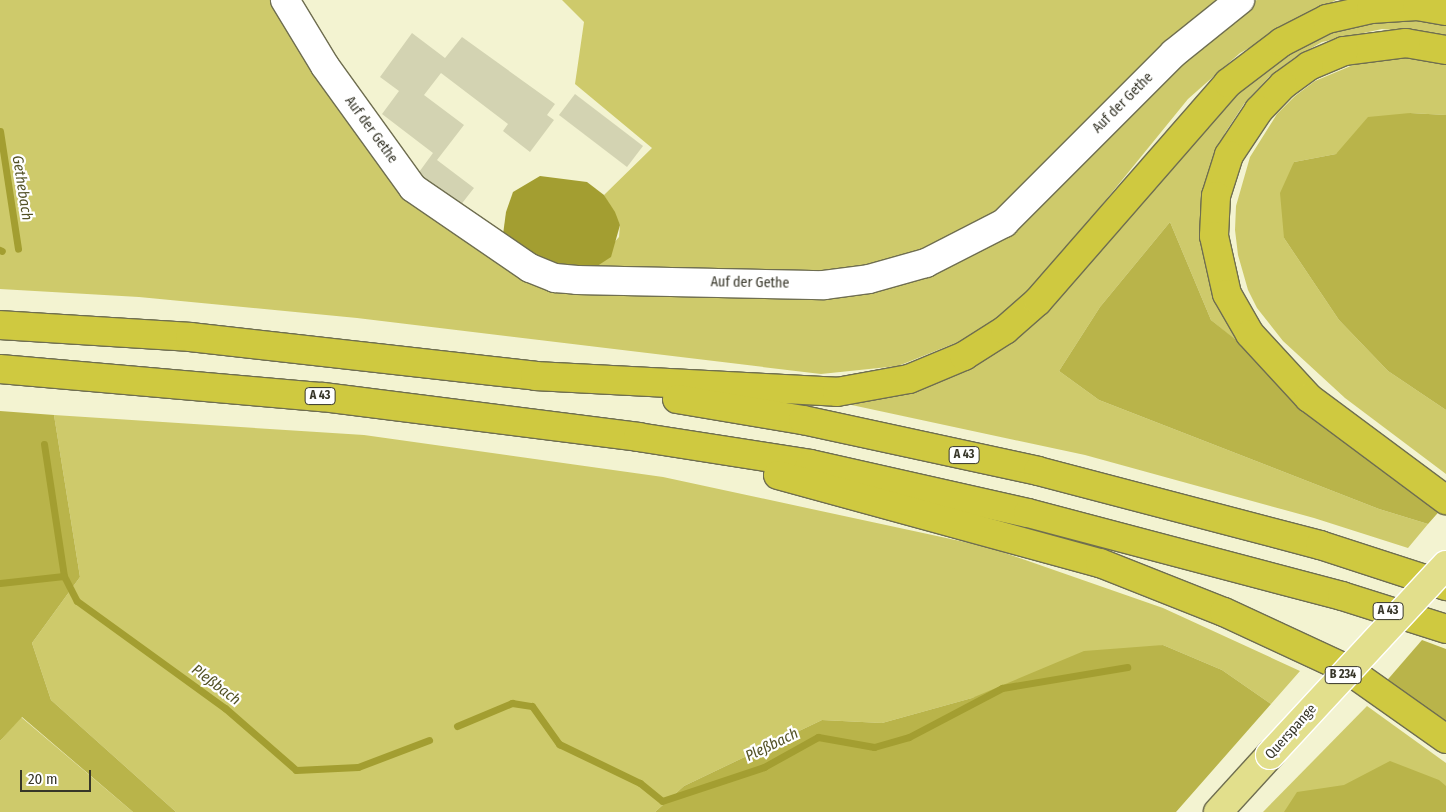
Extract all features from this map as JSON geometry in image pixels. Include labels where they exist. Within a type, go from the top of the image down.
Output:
[{"type":"highway","points":[[535,376],[837,392],[908,379],[964,356],[1005,330],[1038,302],[1228,83],[1282,42],[1327,19],[1371,9],[1417,6],[1446,11]]},
{"type":"highway","points":[[1446,50],[1406,43],[1344,51],[1309,66],[1283,85],[1242,133],[1226,161],[1216,196],[1214,236],[1227,294],[1250,334],[1309,398],[1446,500]]},
{"type":"highway","name":"A 43","points":[[0,324],[190,337],[535,376],[803,420],[1038,471],[1320,545],[1446,586]]},
{"type":"highway","name":"A 43","points":[[0,368],[323,396],[638,437],[810,464],[1028,512],[1342,596],[1446,629]]},
{"type":"highway","points":[[638,437],[1100,563],[1224,612],[1347,669],[1446,738]]},
{"type":"main road","name":"Querspange","points":[[1218,812],[1446,564]]},
{"type":"street","name":"Auf der Gethe","points":[[285,0],[325,66],[413,188],[530,268],[555,278],[577,280],[824,284],[869,279],[926,263],[1004,223],[1174,53],[1240,0]]},
{"type":"shaded area","points":[[0,0],[276,0],[411,192],[588,272],[619,237],[620,225],[604,195],[652,148],[575,84],[584,22],[562,0],[1231,0],[1244,7],[1257,0],[1336,0],[1240,53],[1188,99],[1035,287],[973,336],[898,366],[821,374],[357,318],[139,297],[0,289]]},
{"type":"shaded area","points":[[1365,18],[1446,20],[1446,35],[1382,29],[1322,42],[1294,58],[1269,77],[1244,104],[1225,133],[1212,166],[1205,227],[1277,375],[1211,320],[1170,222],[1100,307],[1059,371],[1099,400],[1379,509],[1428,524],[1408,548],[1314,518],[1085,455],[833,401],[955,373],[1237,87],[1310,36]]},
{"type":"shaded area","points":[[1417,57],[1446,64],[1446,115],[1410,113],[1336,154],[1294,162],[1284,238],[1339,320],[1388,371],[1446,410],[1446,474],[1345,398],[1283,341],[1257,308],[1248,290],[1238,255],[1235,230],[1236,206],[1250,157],[1277,114],[1295,96],[1315,81],[1365,60]]},
{"type":"shaded area","points":[[1410,113],[1446,115],[1446,410],[1388,371],[1339,320],[1284,238],[1280,193],[1294,162],[1336,154],[1368,117]]},
{"type":"shaded area","points":[[540,176],[587,182],[604,195],[615,212],[620,225],[611,257],[588,272],[578,274],[502,242],[506,212],[513,192]]},
{"type":"shaded area","points":[[1170,222],[1211,320],[1444,506],[1428,524],[1379,509],[1099,400],[1059,371],[1100,307]]},
{"type":"shaded area","points":[[0,411],[54,415],[80,577],[32,643],[51,700],[176,812],[133,812],[22,717],[0,741]]},
{"type":"shaded area","points":[[54,415],[364,435],[663,477],[988,547],[1163,608],[1300,671],[1271,704],[1222,670],[1163,645],[882,723],[822,720],[684,786],[655,812],[176,812],[51,700],[32,643],[80,577]]},
{"type":"shaded area","points":[[1422,640],[1446,649],[1446,725],[1383,685]]},
{"type":"shaded area","points":[[1163,645],[1222,670],[1271,704],[1176,812],[655,812],[684,786],[822,720],[882,723],[972,698],[1084,651]]},
{"type":"shaded area","points":[[1367,706],[1446,763],[1446,812],[1263,812]]},
{"type":"shaded area","points":[[21,717],[133,812],[0,812],[0,741]]},
{"type":"shaded area","points":[[1390,761],[1439,780],[1446,786],[1446,812],[1284,812],[1297,792],[1344,785]]},
{"type":"building","points":[[412,33],[445,58],[462,37],[555,104],[547,115],[554,120],[530,152],[503,131],[508,124],[441,73],[424,95],[464,125],[437,160],[474,188],[456,211],[414,179],[433,153],[382,114],[399,91],[380,77]]},
{"type":"building","points":[[575,94],[643,146],[627,167],[559,115]]},
{"type":"waterway","name":"Gethebach","points":[[0,131],[18,249]]},
{"type":"waterway","name":"Pleßbach","points":[[44,444],[64,576],[77,601],[225,708],[296,770],[358,767],[429,740]]},
{"type":"waterway","name":"Pleßbach","points":[[0,583],[64,576]]},
{"type":"waterway","name":"Pleßbach","points":[[457,726],[512,703],[532,706],[559,744],[640,783],[662,801],[764,767],[818,737],[874,747],[909,737],[1002,688],[1127,667]]}]
